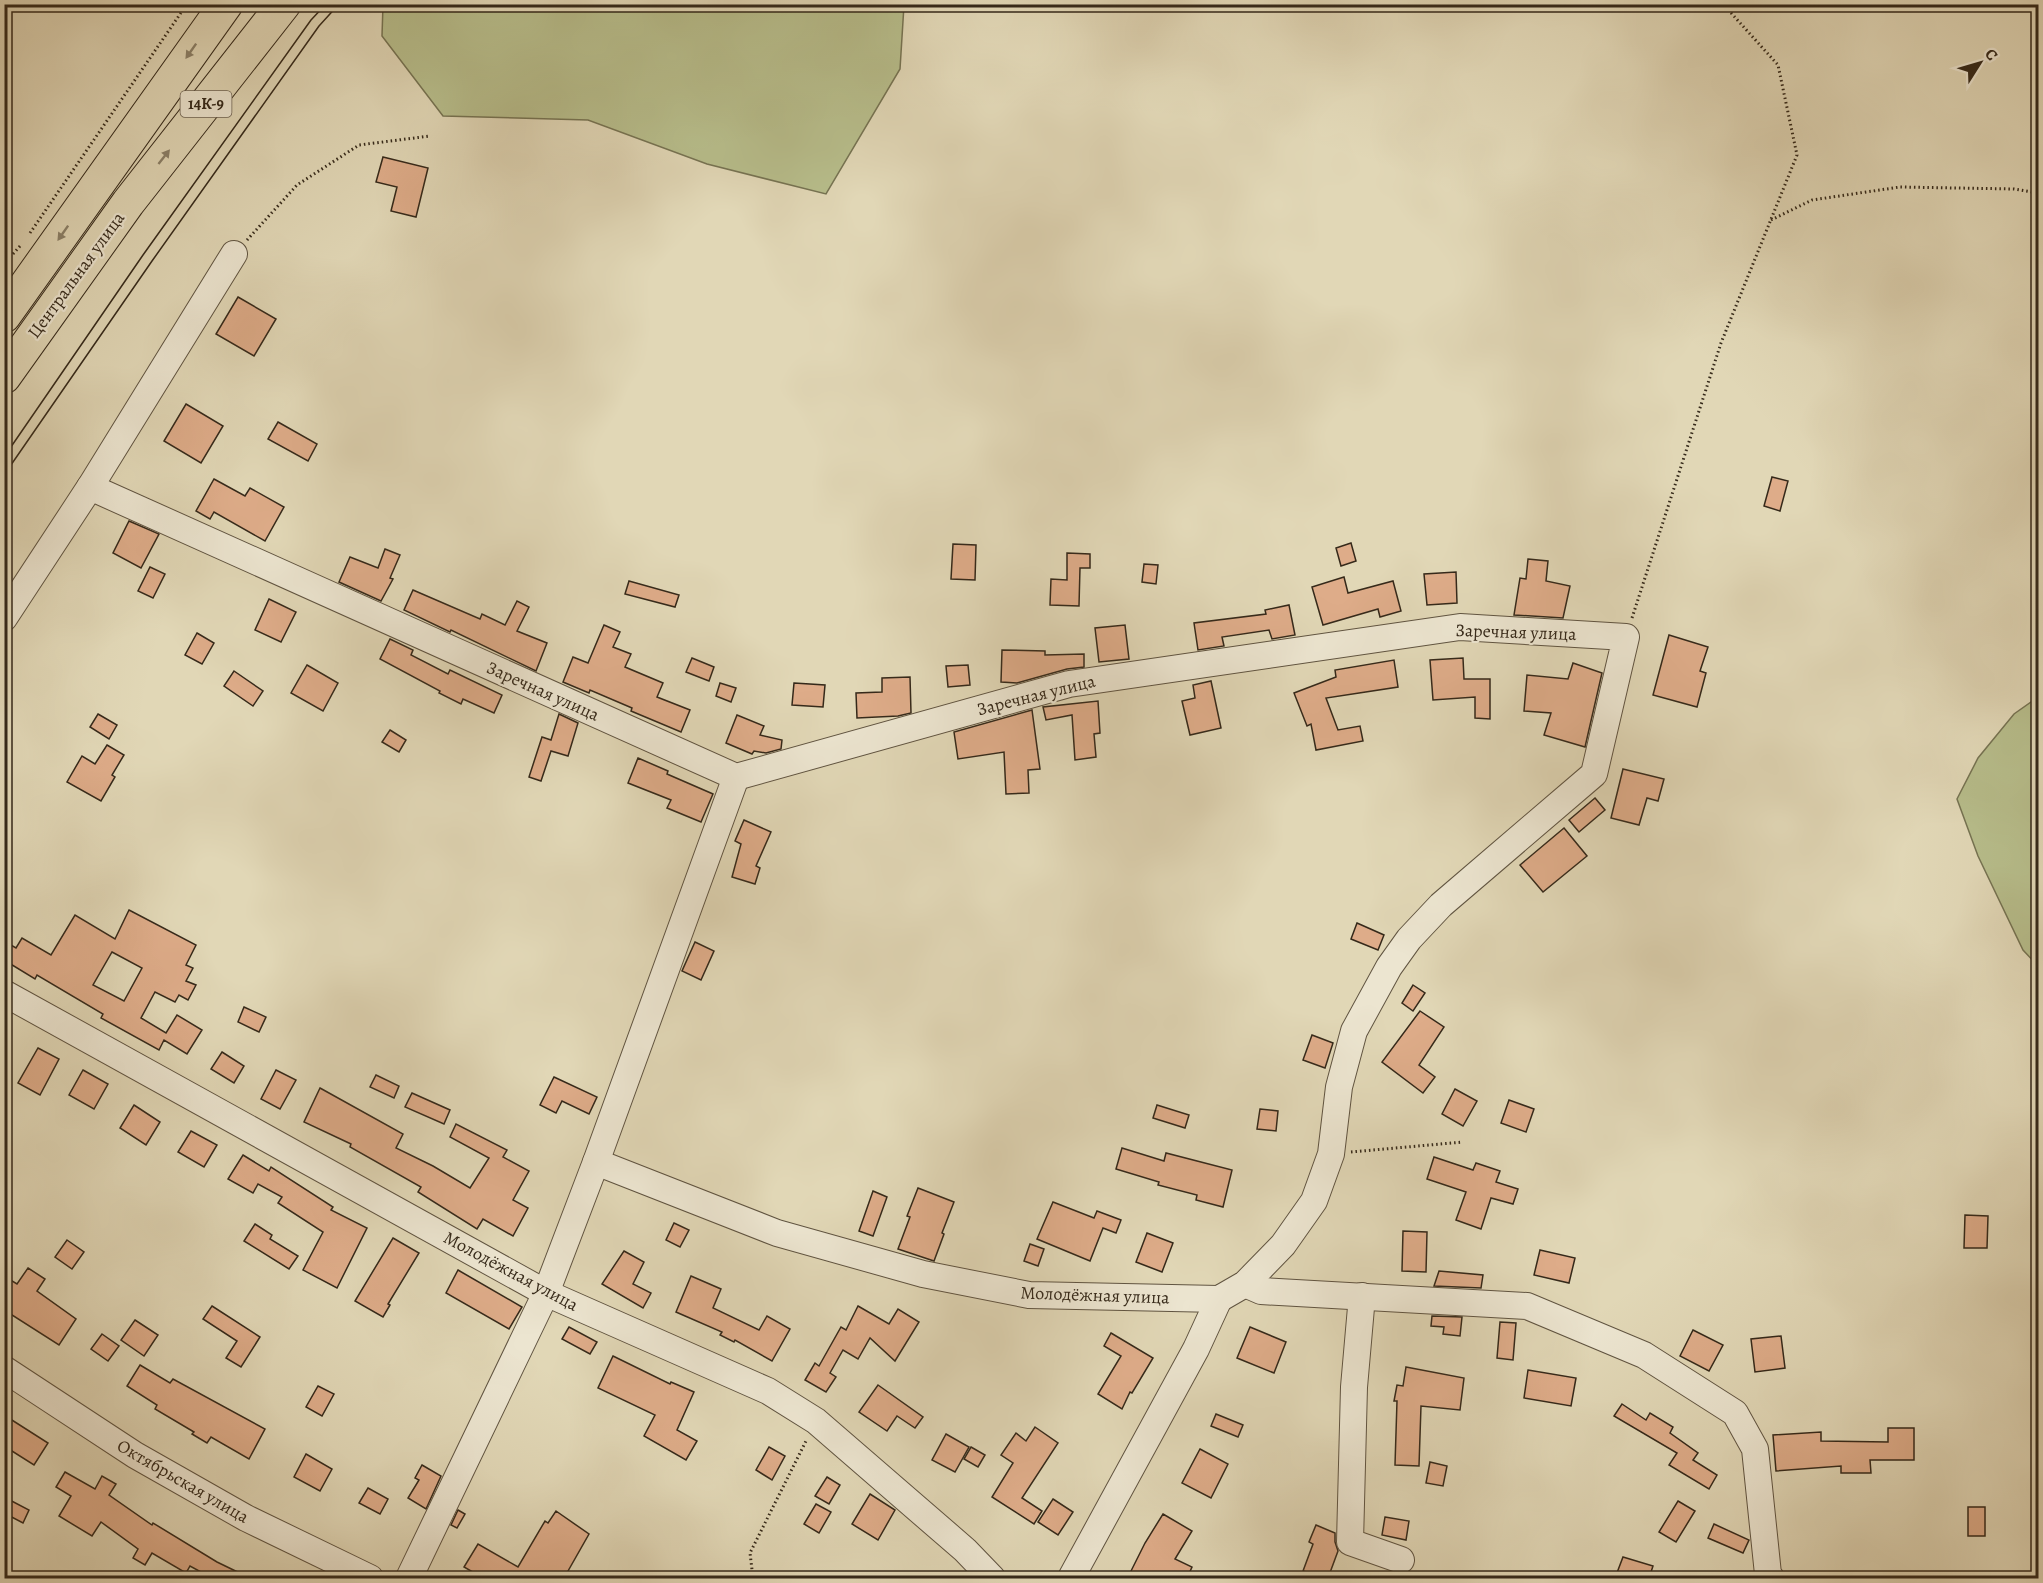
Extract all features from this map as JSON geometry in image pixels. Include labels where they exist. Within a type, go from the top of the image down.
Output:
[{"type":"main road","name":"Центральная улица","points":[[4,316],[226,4]]},
{"type":"main road","name":"Центральная улица","points":[[4,377],[128,203],[284,4]]},
{"type":"street","points":[[4,618],[90,487],[234,254]]},
{"type":"street","name":"Заречная улица","points":[[90,487],[736,777],[1069,684],[1460,627],[1626,637]]},
{"type":"street","points":[[1071,1578],[1196,1349],[1219,1299],[1245,1284],[1283,1245],[1314,1201],[1331,1154],[1338,1087],[1354,1031],[1389,967],[1409,939],[1441,905],[1594,774],[1626,637]]},
{"type":"street","points":[[409,1578],[546,1293],[736,777]]},
{"type":"street","name":"Молодёжная улица","points":[[4,993],[546,1293],[768,1390],[816,1421],[965,1550],[992,1578]]},
{"type":"street","name":"Молодёжная улица","points":[[596,1162],[777,1233],[923,1274],[1029,1295],[1219,1299]]},
{"type":"street","points":[[1245,1284],[1261,1291],[1527,1306],[1644,1355],[1735,1413],[1755,1449],[1768,1574],[1771,1578]]},
{"type":"street","points":[[1362,1296],[1354,1387],[1350,1542],[1401,1560]]},
{"type":"street","name":"Октябрьская улица","points":[[4,1369],[135,1455],[246,1518],[370,1578]]},
{"type":"path","points":[[28,235],[187,4]]},
{"type":"path","points":[[1626,637],[1721,343],[1797,155],[1778,65],[1723,4]]},
{"type":"path","points":[[234,254],[297,185],[359,145],[430,136]]},
{"type":"path","points":[[1771,220],[1812,200],[1900,187],[2014,189],[2038,193]]},
{"type":"path","points":[[4,264],[22,244]]},
{"type":"path","points":[[1331,1154],[1463,1142]]},
{"type":"path","points":[[753,1578],[750,1553],[816,1421]]},
{"type":"green space","points":[[383,4],[904,5],[900,69],[826,194],[707,164],[588,120],[443,116],[382,36]]},
{"type":"green space","points":[[2038,697],[2038,966],[2023,950],[1978,856],[1957,799],[1978,758],[2014,714]]},
{"type":"building","points":[[383,157],[428,168],[416,217],[391,211],[397,187],[376,182]]},
{"type":"building","points":[[238,297],[276,319],[254,356],[216,334]]},
{"type":"building","points":[[186,404],[223,426],[201,463],[164,441]]},
{"type":"building","points":[[278,422],[317,444],[308,461],[268,439]]},
{"type":"building","points":[[1772,477],[1788,481],[1780,511],[1764,506]]},
{"type":"building","points":[[214,479],[245,496],[250,488],[284,507],[265,541],[214,512],[210,519],[196,511]]},
{"type":"building","points":[[129,521],[159,534],[141,568],[113,553]]},
{"type":"building","points":[[1351,543],[1356,561],[1341,566],[1336,548]]},
{"type":"building","points":[[953,544],[976,545],[975,580],[951,579]]},
{"type":"building","points":[[385,549],[400,555],[390,578],[393,579],[381,601],[339,582],[350,557],[378,568]]},
{"type":"building","points":[[1067,553],[1090,554],[1090,568],[1080,568],[1079,606],[1050,605],[1051,579],[1067,580]]},
{"type":"building","points":[[1528,559],[1548,561],[1546,581],[1570,586],[1563,618],[1514,615],[1520,578],[1526,579]]},
{"type":"building","points":[[1144,564],[1158,565],[1156,584],[1142,582]]},
{"type":"building","points":[[150,567],[165,574],[153,598],[138,591]]},
{"type":"building","points":[[1456,572],[1457,603],[1427,605],[1424,574]]},
{"type":"building","points":[[1344,577],[1348,593],[1393,581],[1401,611],[1380,617],[1378,609],[1323,625],[1312,587]]},
{"type":"building","points":[[629,581],[679,595],[675,607],[625,594]]},
{"type":"building","points":[[413,590],[480,619],[482,614],[505,625],[517,601],[529,607],[517,631],[547,643],[536,671],[404,610]]},
{"type":"building","points":[[269,599],[296,612],[281,642],[255,630]]},
{"type":"building","points":[[1289,605],[1295,635],[1272,639],[1269,630],[1222,637],[1224,646],[1198,650],[1194,623],[1266,614],[1265,610]]},
{"type":"building","points":[[604,625],[620,632],[613,647],[631,654],[625,667],[663,683],[657,697],[690,710],[681,732],[631,711],[632,708],[590,690],[589,693],[563,682],[573,657],[588,663]]},
{"type":"building","points":[[1125,625],[1129,659],[1099,662],[1095,628]]},
{"type":"building","points":[[197,633],[214,643],[202,664],[185,655]]},
{"type":"building","points":[[1669,635],[1708,647],[1700,671],[1706,673],[1697,707],[1653,695]]},
{"type":"building","points":[[390,639],[413,650],[411,655],[448,674],[450,670],[502,695],[494,713],[463,699],[461,704],[380,659]]},
{"type":"building","points":[[1002,650],[1045,651],[1045,655],[1084,654],[1084,667],[1067,669],[1017,683],[1001,682]]},
{"type":"building","points":[[692,658],[714,667],[709,681],[686,672]]},
{"type":"building","points":[[1463,658],[1464,679],[1490,679],[1490,719],[1475,718],[1475,697],[1433,700],[1430,660]]},
{"type":"building","points":[[1394,660],[1398,687],[1326,698],[1338,730],[1360,726],[1363,741],[1316,750],[1311,724],[1307,726],[1294,693],[1336,677],[1335,670]]},
{"type":"building","points":[[1573,663],[1602,673],[1585,747],[1544,735],[1551,713],[1524,711],[1527,675],[1568,679]]},
{"type":"building","points":[[307,665],[338,683],[323,711],[291,693]]},
{"type":"building","points":[[968,665],[970,685],[948,687],[946,666]]},
{"type":"building","points":[[234,671],[263,691],[253,706],[224,686]]},
{"type":"building","points":[[910,677],[911,713],[857,718],[856,693],[882,692],[882,678]]},
{"type":"building","points":[[1211,681],[1221,728],[1190,735],[1182,701],[1195,698],[1193,685]]},
{"type":"building","points":[[720,683],[736,688],[731,702],[716,696]]},
{"type":"building","points":[[794,683],[825,685],[823,707],[792,705]]},
{"type":"building","points":[[1098,701],[1100,733],[1094,734],[1096,757],[1075,760],[1072,715],[1046,720],[1043,707]]},
{"type":"building","points":[[1032,710],[1040,769],[1028,770],[1029,793],[1006,794],[1004,752],[958,759],[954,732]]},
{"type":"building","points":[[98,714],[117,725],[109,739],[90,727]]},
{"type":"building","points":[[559,714],[578,723],[568,756],[551,751],[541,781],[529,777],[542,737],[551,740]]},
{"type":"building","points":[[737,715],[764,726],[760,735],[782,740],[781,749],[766,753],[754,751],[752,754],[726,743]]},
{"type":"building","points":[[390,730],[406,740],[399,752],[382,742]]},
{"type":"building","points":[[107,745],[124,755],[101,801],[67,782],[82,756],[95,764]]},
{"type":"building","points":[[638,758],[668,771],[667,774],[713,794],[701,822],[667,808],[671,800],[628,783]]},
{"type":"building","points":[[1623,769],[1664,779],[1658,801],[1647,798],[1639,825],[1611,818]]},
{"type":"building","points":[[1595,798],[1605,810],[1579,832],[1569,820]]},
{"type":"building","points":[[744,820],[771,832],[756,866],[760,868],[755,884],[732,877],[741,844],[735,841]]},
{"type":"building","points":[[1564,828],[1587,856],[1543,892],[1520,865]]},
{"type":"building","points":[[129,910],[196,945],[186,965],[193,968],[186,981],[196,985],[188,1000],[179,995],[175,1002],[155,992],[141,1018],[166,1033],[177,1015],[202,1030],[187,1054],[164,1040],[159,1050],[101,1018],[103,1014],[37,975],[35,979],[4,960],[4,941],[16,948],[22,938],[51,955],[75,915],[115,939]],"holes":[[[112,952],[142,968],[124,1001],[93,985]]]},
{"type":"building","points":[[1357,923],[1384,935],[1378,950],[1351,939]]},
{"type":"building","points":[[695,942],[714,951],[701,980],[682,971]]},
{"type":"building","points":[[1413,985],[1425,993],[1413,1011],[1402,1003]]},
{"type":"building","points":[[244,1007],[266,1017],[259,1032],[238,1022]]},
{"type":"building","points":[[1420,1011],[1444,1027],[1419,1065],[1435,1077],[1423,1093],[1382,1062]]},
{"type":"building","points":[[1312,1035],[1333,1043],[1325,1068],[1303,1060]]},
{"type":"building","points":[[38,1048],[59,1059],[40,1095],[18,1083]]},
{"type":"building","points":[[222,1052],[244,1066],[234,1083],[211,1069]]},
{"type":"building","points":[[83,1070],[108,1084],[94,1109],[69,1095]]},
{"type":"building","points":[[276,1070],[296,1080],[280,1109],[261,1099]]},
{"type":"building","points":[[376,1075],[399,1086],[394,1098],[370,1087]]},
{"type":"building","points":[[554,1077],[597,1097],[589,1114],[562,1101],[556,1113],[540,1105]]},
{"type":"building","points":[[320,1088],[403,1134],[396,1148],[470,1188],[489,1158],[450,1137],[456,1124],[507,1150],[503,1157],[529,1171],[513,1200],[528,1208],[513,1236],[483,1219],[477,1229],[418,1192],[421,1187],[350,1147],[351,1144],[304,1122]]},
{"type":"building","points":[[1455,1089],[1477,1101],[1463,1126],[1442,1114]]},
{"type":"building","points":[[412,1093],[450,1110],[444,1124],[405,1107]]},
{"type":"building","points":[[1509,1100],[1534,1109],[1526,1132],[1501,1123]]},
{"type":"building","points":[[134,1105],[160,1122],[146,1145],[120,1128]]},
{"type":"building","points":[[1157,1105],[1189,1115],[1185,1128],[1153,1118]]},
{"type":"building","points":[[1260,1109],[1278,1111],[1276,1131],[1257,1129]]},
{"type":"building","points":[[191,1131],[217,1145],[204,1167],[178,1152]]},
{"type":"building","points":[[1122,1148],[1164,1161],[1166,1153],[1232,1170],[1223,1207],[1196,1200],[1197,1195],[1158,1185],[1159,1182],[1116,1169]]},
{"type":"building","points":[[243,1155],[269,1171],[271,1167],[333,1207],[331,1210],[367,1228],[337,1288],[303,1270],[323,1232],[278,1203],[282,1197],[258,1184],[253,1193],[228,1179]]},
{"type":"building","points":[[1434,1157],[1473,1170],[1476,1163],[1500,1171],[1496,1182],[1518,1189],[1513,1204],[1491,1198],[1481,1229],[1456,1220],[1466,1192],[1427,1179]]},
{"type":"building","points":[[918,1188],[954,1202],[934,1261],[898,1249]]},
{"type":"building","points":[[873,1191],[887,1197],[873,1236],[859,1231]]},
{"type":"building","points":[[1053,1202],[1094,1218],[1097,1211],[1121,1220],[1116,1233],[1103,1228],[1090,1261],[1037,1239]]},
{"type":"building","points":[[1965,1215],[1988,1216],[1987,1248],[1964,1248]]},
{"type":"building","points":[[674,1223],[689,1230],[680,1247],[666,1240]]},
{"type":"building","points":[[255,1224],[272,1235],[270,1239],[298,1256],[289,1269],[244,1241]]},
{"type":"building","points":[[1403,1231],[1427,1232],[1426,1272],[1402,1271]]},
{"type":"building","points":[[1147,1233],[1173,1243],[1162,1272],[1136,1262]]},
{"type":"building","points":[[393,1238],[419,1253],[388,1304],[390,1305],[383,1317],[355,1301]]},
{"type":"building","points":[[67,1240],[84,1252],[72,1269],[55,1257]]},
{"type":"building","points":[[1030,1244],[1044,1249],[1038,1266],[1024,1261]]},
{"type":"building","points":[[1540,1250],[1575,1258],[1569,1283],[1534,1275]]},
{"type":"building","points":[[624,1251],[644,1262],[633,1284],[651,1293],[643,1308],[602,1284]]},
{"type":"building","points":[[28,1268],[45,1279],[37,1291],[76,1319],[59,1345],[9,1313],[4,1313],[4,1276],[17,1284]]},
{"type":"building","points":[[458,1270],[522,1307],[509,1329],[446,1293]]},
{"type":"building","points":[[1439,1271],[1483,1275],[1481,1288],[1434,1286]]},
{"type":"building","points":[[691,1276],[721,1289],[713,1308],[759,1330],[767,1316],[790,1329],[772,1361],[735,1340],[734,1342],[720,1335],[722,1332],[676,1312]]},
{"type":"building","points":[[212,1306],[260,1337],[241,1367],[226,1358],[237,1341],[203,1319]]},
{"type":"building","points":[[858,1306],[889,1324],[898,1309],[919,1322],[895,1361],[870,1338],[858,1359],[843,1350],[830,1373],[836,1377],[826,1392],[805,1380],[815,1363],[819,1366],[841,1327],[846,1330]]},
{"type":"building","points":[[1432,1316],[1462,1317],[1460,1336],[1443,1334],[1444,1327],[1431,1326]]},
{"type":"building","points":[[135,1320],[158,1335],[144,1356],[121,1340]]},
{"type":"building","points":[[1500,1322],[1516,1323],[1513,1360],[1497,1358]]},
{"type":"building","points":[[569,1327],[597,1342],[590,1354],[562,1339]]},
{"type":"building","points":[[1250,1327],[1286,1342],[1274,1373],[1237,1358]]},
{"type":"building","points":[[1693,1330],[1723,1345],[1709,1371],[1680,1356]]},
{"type":"building","points":[[1111,1333],[1153,1358],[1132,1393],[1130,1392],[1122,1409],[1098,1394],[1121,1356],[1104,1346]]},
{"type":"building","points":[[102,1334],[119,1346],[108,1361],[91,1349]]},
{"type":"building","points":[[1781,1336],[1785,1368],[1755,1372],[1751,1339]]},
{"type":"building","points":[[613,1356],[670,1384],[671,1382],[694,1392],[677,1430],[697,1441],[686,1460],[644,1436],[655,1415],[598,1388]]},
{"type":"building","points":[[140,1365],[170,1383],[173,1379],[265,1429],[249,1459],[211,1437],[207,1443],[192,1434],[194,1432],[155,1409],[157,1405],[127,1386]]},
{"type":"building","points":[[1406,1367],[1464,1378],[1460,1410],[1421,1406],[1419,1466],[1395,1465],[1397,1401],[1394,1401],[1397,1385],[1403,1386]]},
{"type":"building","points":[[1528,1370],[1576,1378],[1571,1406],[1524,1398]]},
{"type":"building","points":[[878,1385],[923,1417],[915,1428],[897,1416],[887,1431],[859,1412]]},
{"type":"building","points":[[318,1386],[334,1394],[322,1416],[306,1407]]},
{"type":"building","points":[[1622,1404],[1646,1420],[1650,1413],[1673,1427],[1670,1433],[1698,1453],[1693,1460],[1717,1475],[1709,1489],[1669,1465],[1677,1453],[1614,1416]]},
{"type":"building","points":[[1216,1414],[1243,1425],[1238,1437],[1211,1426]]},
{"type":"building","points":[[4,1415],[48,1443],[34,1465],[4,1446]]},
{"type":"building","points":[[1035,1427],[1058,1443],[1022,1498],[1042,1511],[1034,1524],[992,1497],[1013,1463],[1001,1455],[1016,1433],[1026,1441]]},
{"type":"building","points":[[1888,1428],[1914,1428],[1914,1460],[1870,1460],[1871,1473],[1841,1473],[1841,1466],[1776,1471],[1773,1435],[1821,1432],[1821,1441],[1888,1442]]},
{"type":"building","points":[[946,1434],[969,1447],[955,1472],[932,1460]]},
{"type":"building","points":[[769,1447],[785,1456],[772,1480],[756,1470]]},
{"type":"building","points":[[971,1447],[985,1455],[978,1467],[964,1459]]},
{"type":"building","points":[[1200,1449],[1228,1464],[1211,1498],[1182,1483]]},
{"type":"building","points":[[306,1454],[332,1469],[320,1491],[294,1477]]},
{"type":"building","points":[[1430,1462],[1447,1466],[1443,1486],[1426,1483]]},
{"type":"building","points":[[422,1465],[441,1476],[426,1509],[408,1498],[419,1480],[415,1478]]},
{"type":"building","points":[[65,1472],[95,1489],[102,1476],[116,1484],[109,1495],[152,1525],[153,1523],[217,1562],[250,1578],[212,1578],[190,1566],[186,1573],[152,1553],[145,1565],[133,1558],[138,1549],[101,1522],[92,1536],[59,1516],[71,1496],[56,1487]]},
{"type":"building","points":[[827,1477],[840,1485],[829,1504],[815,1496]]},
{"type":"building","points":[[368,1488],[388,1499],[380,1514],[359,1503]]},
{"type":"building","points":[[870,1494],[895,1510],[878,1540],[852,1524]]},
{"type":"building","points":[[4,1497],[29,1510],[23,1523],[4,1513]]},
{"type":"building","points":[[1053,1499],[1073,1512],[1058,1535],[1038,1522]]},
{"type":"building","points":[[1678,1501],[1695,1511],[1676,1542],[1659,1532]]},
{"type":"building","points":[[816,1504],[831,1512],[819,1533],[804,1524]]},
{"type":"building","points":[[1968,1507],[1985,1507],[1985,1536],[1968,1536]]},
{"type":"building","points":[[458,1510],[465,1514],[457,1528],[451,1525]]},
{"type":"building","points":[[556,1511],[589,1534],[564,1578],[483,1578],[464,1567],[478,1544],[518,1567],[545,1521],[548,1523]]},
{"type":"building","points":[[1163,1514],[1192,1531],[1175,1559],[1192,1567],[1187,1578],[1142,1578],[1130,1573]]},
{"type":"building","points":[[1385,1517],[1409,1521],[1406,1540],[1382,1535]]},
{"type":"building","points":[[1714,1524],[1749,1540],[1743,1553],[1708,1538]]},
{"type":"building","points":[[1316,1525],[1335,1533],[1338,1551],[1328,1578],[1303,1571],[1313,1544],[1309,1542]]},
{"type":"building","points":[[1623,1557],[1653,1566],[1649,1578],[1615,1578]]},
{"type":"tram line","points":[[4,457],[143,255],[311,20],[326,4]]},
{"type":"tram line","points":[[4,475],[319,26],[339,4]]}]
